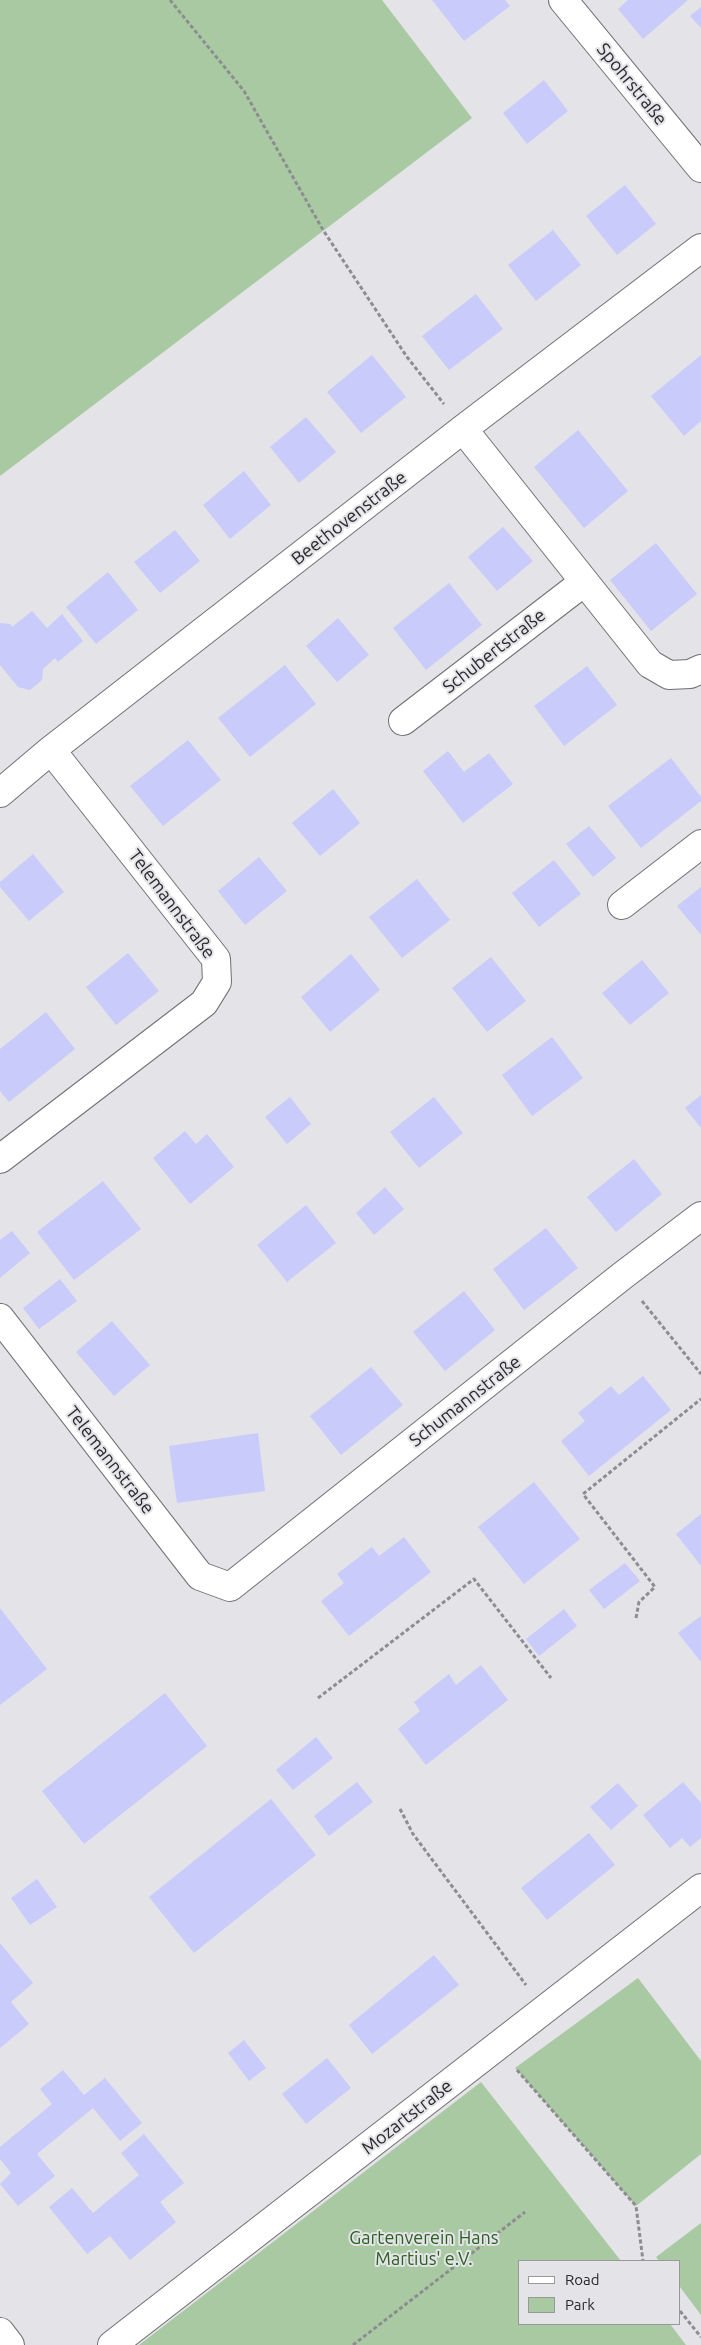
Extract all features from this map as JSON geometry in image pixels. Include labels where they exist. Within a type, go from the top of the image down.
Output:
[{"type":"street","name":"Spohrstraße","points":[[563,0],[701,168]]},
{"type":"street","name":"Beethovenstraße","points":[[0,793],[52,750],[463,429],[701,248]]},
{"type":"street","points":[[463,429],[650,664],[669,675],[690,674],[701,669]]},
{"type":"street","name":"Schubertstraße","points":[[403,720],[584,582]]},
{"type":"street","name":"Telemannstraße","points":[[0,1159],[204,1003],[217,982],[216,959],[52,750]]},
{"type":"street","points":[[622,905],[701,844]]},
{"type":"street","name":"Schumannstraße","points":[[230,1587],[622,1276],[701,1216]]},
{"type":"street","name":"Telemannstraße","points":[[0,1318],[200,1576],[230,1587]]},
{"type":"street","name":"Mozartstraße","points":[[112,2345],[701,1888]]},
{"type":"street","points":[[0,2332],[10,2345]]},
{"type":"path","points":[[170,0],[244,91],[323,230],[407,357],[463,429]]},
{"type":"path","points":[[622,1276],[701,1374]]},
{"type":"path","points":[[636,1618],[638,1602],[655,1587],[583,1494],[701,1399]]},
{"type":"path","points":[[318,1698],[474,1579],[551,1678]]},
{"type":"path","points":[[400,1808],[413,1834],[544,2010]]},
{"type":"path","points":[[500,2045],[515,2068],[636,2206],[643,2260]]},
{"type":"path","points":[[353,2345],[525,2212]]},
{"type":"path","points":[[681,2312],[701,2338]]},
{"type":"green space","points":[[0,0],[382,0],[472,118],[0,476]]},
{"type":"green space","points":[[638,1978],[701,2061],[701,2154],[636,2206],[515,2068]]},
{"type":"green space","name":"Gartenverein Hans Martius' e.V.","points":[[481,2082],[620,2260],[518,2260],[518,2325],[671,2325],[686,2345],[139,2345]]},
{"type":"green space","points":[[701,2223],[701,2315],[681,2288],[681,2260],[658,2260],[656,2257]]},
{"type":"building","points":[[432,0],[505,0],[510,6],[464,41]]},
{"type":"building","points":[[628,0],[688,0],[643,39],[618,9]]},
{"type":"building","points":[[701,7],[701,28],[690,16]]},
{"type":"building","points":[[544,80],[568,111],[527,144],[503,113]]},
{"type":"building","points":[[625,185],[656,224],[617,255],[586,216]]},
{"type":"building","points":[[553,230],[581,265],[536,301],[508,265]]},
{"type":"building","points":[[476,294],[503,329],[449,370],[422,336]]},
{"type":"building","points":[[372,355],[406,397],[361,433],[327,392]]},
{"type":"building","points":[[701,355],[701,421],[684,436],[651,396]]},
{"type":"building","points":[[306,417],[336,452],[299,483],[270,447]]},
{"type":"building","points":[[578,430],[628,491],[584,528],[534,467]]},
{"type":"building","points":[[244,471],[271,505],[230,539],[203,505]]},
{"type":"building","points":[[503,527],[533,561],[497,591],[468,557]]},
{"type":"building","points":[[175,530],[200,561],[160,593],[134,562]]},
{"type":"building","points":[[656,543],[697,594],[651,631],[610,580]]},
{"type":"building","points":[[108,572],[138,610],[96,644],[66,607]]},
{"type":"building","points":[[449,583],[482,625],[426,670],[393,628]]},
{"type":"building","points":[[32,611],[47,628],[62,614],[83,641],[58,662],[55,658],[43,669],[42,680],[30,690],[18,687],[0,665],[0,623],[10,624],[12,627]]},
{"type":"building","points":[[338,618],[369,655],[337,682],[306,646]]},
{"type":"building","points":[[285,665],[316,704],[250,757],[218,718]]},
{"type":"building","points":[[587,666],[617,705],[564,746],[534,706]]},
{"type":"building","points":[[188,740],[221,780],[163,826],[130,786]]},
{"type":"building","points":[[448,751],[464,772],[489,753],[513,784],[463,823],[423,771]]},
{"type":"building","points":[[671,758],[701,797],[701,801],[641,848],[608,806]]},
{"type":"building","points":[[333,789],[360,823],[320,856],[292,823]]},
{"type":"building","points":[[589,826],[616,858],[593,877],[566,844]]},
{"type":"building","points":[[33,854],[64,892],[29,921],[0,887],[0,882]]},
{"type":"building","points":[[259,857],[287,891],[245,925],[218,891]]},
{"type":"building","points":[[554,860],[581,894],[539,927],[512,893]]},
{"type":"building","points":[[417,879],[450,920],[402,958],[369,917]]},
{"type":"building","points":[[701,887],[701,935],[677,906]]},
{"type":"building","points":[[128,953],[159,991],[116,1025],[86,987]]},
{"type":"building","points":[[351,954],[380,990],[330,1032],[301,997]]},
{"type":"building","points":[[491,957],[526,1001],[487,1032],[452,988]]},
{"type":"building","points":[[642,960],[669,993],[630,1025],[602,993]]},
{"type":"building","points":[[46,1012],[75,1049],[9,1102],[0,1091],[0,1049]]},
{"type":"building","points":[[552,1037],[583,1078],[532,1116],[502,1075]]},
{"type":"building","points":[[701,1095],[701,1128],[685,1108]]},
{"type":"building","points":[[290,1097],[311,1124],[287,1144],[265,1117]]},
{"type":"building","points":[[434,1097],[463,1133],[419,1168],[390,1132]]},
{"type":"building","points":[[185,1131],[196,1144],[207,1134],[234,1167],[190,1204],[153,1158]]},
{"type":"building","points":[[634,1159],[662,1194],[616,1232],[587,1197]]},
{"type":"building","points":[[103,1181],[141,1229],[74,1280],[37,1232]]},
{"type":"building","points":[[385,1187],[404,1209],[374,1235],[356,1213]]},
{"type":"building","points":[[306,1205],[336,1243],[287,1282],[257,1245]]},
{"type":"building","points":[[546,1228],[578,1268],[524,1310],[493,1269]]},
{"type":"building","points":[[12,1231],[30,1253],[0,1278],[0,1240]]},
{"type":"building","points":[[60,1279],[77,1301],[39,1329],[23,1308]]},
{"type":"building","points":[[464,1291],[495,1330],[445,1371],[413,1332]]},
{"type":"building","points":[[112,1321],[150,1365],[114,1396],[76,1352]]},
{"type":"building","points":[[371,1367],[403,1405],[341,1455],[310,1416]]},
{"type":"building","points":[[643,1376],[671,1410],[589,1476],[561,1441],[585,1421],[578,1413],[611,1386],[619,1395]]},
{"type":"building","points":[[258,1433],[265,1491],[177,1503],[169,1446]]},
{"type":"building","points":[[534,1482],[580,1539],[524,1584],[478,1527]]},
{"type":"building","points":[[701,1514],[701,1566],[676,1534]]},
{"type":"building","points":[[404,1537],[431,1572],[349,1636],[321,1601],[344,1583],[337,1574],[372,1547],[379,1556]]},
{"type":"building","points":[[625,1563],[640,1581],[604,1609],[589,1590]]},
{"type":"building","points":[[0,1608],[47,1669],[0,1705]]},
{"type":"building","points":[[564,1609],[577,1626],[539,1656],[526,1639]]},
{"type":"building","points":[[701,1616],[701,1662],[678,1633]]},
{"type":"building","points":[[481,1665],[508,1700],[426,1765],[398,1729],[420,1711],[414,1702],[449,1674],[456,1685]]},
{"type":"building","points":[[165,1693],[207,1746],[84,1844],[42,1791]]},
{"type":"building","points":[[316,1737],[333,1758],[293,1790],[276,1770]]},
{"type":"building","points":[[357,1782],[373,1802],[329,1836],[314,1816]]},
{"type":"building","points":[[683,1782],[701,1803],[701,1838],[690,1847],[682,1838],[670,1848],[643,1815]]},
{"type":"building","points":[[618,1783],[638,1806],[611,1830],[590,1807]]},
{"type":"building","points":[[271,1799],[316,1855],[194,1953],[149,1897]]},
{"type":"building","points":[[589,1833],[615,1865],[547,1920],[521,1888]]},
{"type":"building","points":[[37,1879],[57,1907],[30,1925],[11,1898]]},
{"type":"building","points":[[0,1943],[33,1983],[11,2002],[29,2024],[0,2048]]},
{"type":"building","points":[[434,1955],[459,1985],[372,2054],[349,2025]]},
{"type":"building","points":[[244,2040],[266,2068],[249,2081],[228,2053]]},
{"type":"building","points":[[327,2058],[351,2088],[306,2124],[282,2094]]},
{"type":"building","points":[[63,2070],[84,2095],[105,2078],[142,2123],[120,2141],[93,2108],[37,2154],[55,2176],[18,2206],[0,2184],[11,2173],[0,2159],[0,2147],[52,2104],[40,2089]]},
{"type":"building","points":[[144,2134],[184,2183],[160,2202],[176,2222],[130,2260],[110,2236],[87,2254],[49,2207],[72,2188],[93,2213],[139,2175],[121,2153]]}]
